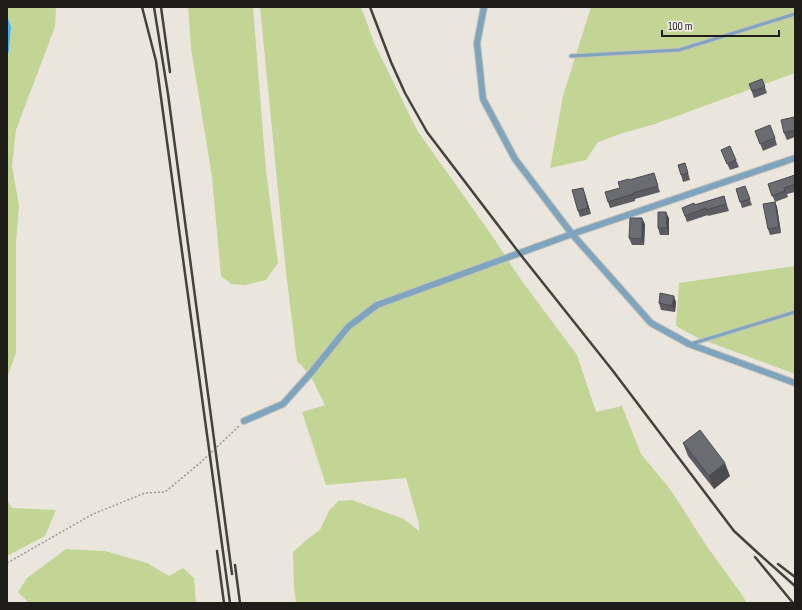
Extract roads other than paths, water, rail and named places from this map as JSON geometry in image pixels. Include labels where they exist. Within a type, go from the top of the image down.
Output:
[{"type":"street","points":[[484,7],[477,43],[483,99],[515,159],[572,234],[651,323],[689,344],[795,383]]},
{"type":"street","points":[[244,421],[283,404],[310,374],[348,327],[377,305],[572,234],[795,158]]},
{"type":"lane","points":[[571,56],[679,50],[795,14]]},
{"type":"lane","points":[[689,344],[795,312]]},
{"type":"water","points":[[7,15],[11,27],[7,57]]},
{"type":"railway","points":[[142,7],[156,61],[230,603]]},
{"type":"railway","points":[[154,7],[168,94],[232,574]]},
{"type":"railway","points":[[161,7],[170,72]]},
{"type":"railway","points":[[370,7],[391,62],[405,93],[427,132],[520,254],[613,371],[734,531],[795,586]]},
{"type":"railway","points":[[217,551],[224,603]]},
{"type":"railway","points":[[755,557],[793,603]]},
{"type":"railway","points":[[778,564],[795,577]]},
{"type":"railway","points":[[235,565],[240,603]]}]
